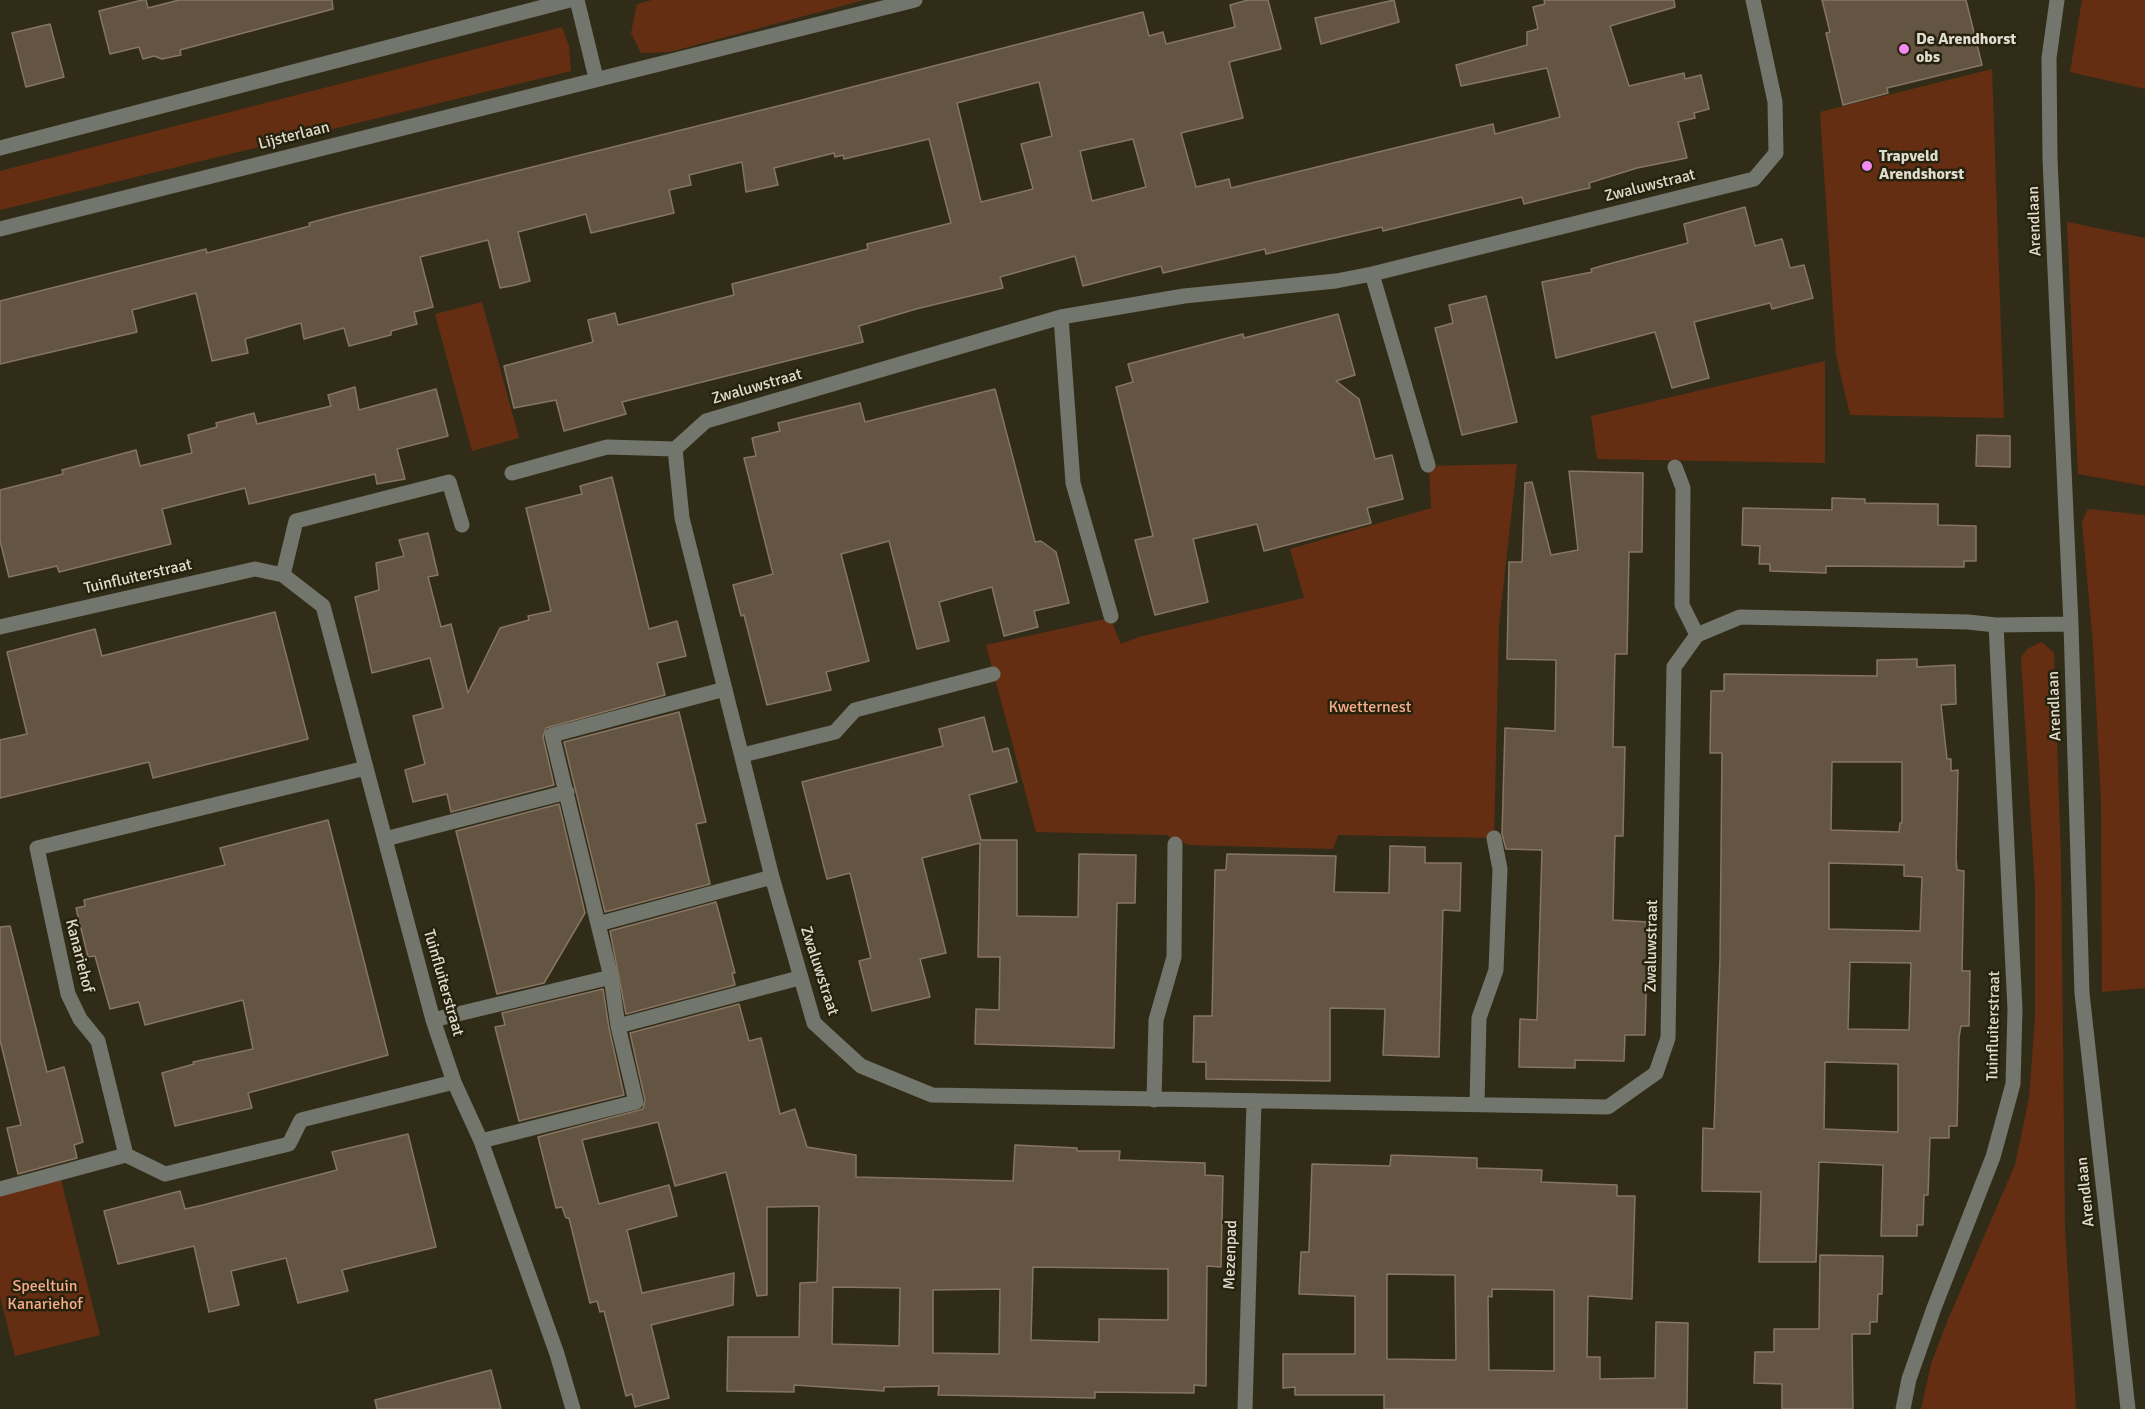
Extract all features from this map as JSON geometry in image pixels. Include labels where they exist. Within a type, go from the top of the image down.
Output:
[{"type":"street","points":[[0,148],[570,0]]},
{"type":"street","points":[[577,0],[596,78]]},
{"type":"street","name":"Lijsterlaan","points":[[0,229],[915,0]]},
{"type":"street","name":"Zwaluwstraat","points":[[1697,635],[1674,667],[1668,1038],[1656,1073],[1608,1107],[932,1095],[861,1066],[814,1023],[799,978],[772,877],[682,518],[675,449],[706,421],[1061,317],[1184,296],[1336,281],[1371,274],[1754,178],[1776,153],[1775,102],[1753,0]]},
{"type":"street","name":"Arendlaan","points":[[2057,0],[2049,58],[2050,159],[2071,624],[2082,993],[2128,1409]]},
{"type":"street","points":[[1371,274],[1428,465]]},
{"type":"street","points":[[1061,317],[1073,483],[1111,616]]},
{"type":"street","points":[[512,473],[607,447],[675,449]]},
{"type":"street","points":[[1675,467],[1683,488],[1682,606],[1697,635],[1740,617],[1816,617],[1996,625],[2071,624]]},
{"type":"street","points":[[283,575],[296,521],[449,482],[462,525]]},
{"type":"street","name":"Tuinfluiterstraat","points":[[0,627],[255,569],[283,575],[322,606],[433,1020],[454,1082],[481,1141],[557,1354],[573,1409]]},
{"type":"street","name":"Tuinfluiterstraat","points":[[1903,1409],[1909,1379],[1934,1308],[1993,1157],[2013,1084],[2015,1009],[1996,625]]},
{"type":"street","points":[[743,755],[835,732],[855,710],[993,674]]},
{"type":"street","points":[[481,1141],[636,1102],[618,1026],[611,977],[552,735],[725,690]]},
{"type":"street","name":"Kanariehof","points":[[126,1155],[98,1041],[80,1019],[68,994],[37,848],[366,768]]},
{"type":"street","points":[[385,839],[567,792]]},
{"type":"street","points":[[1477,1104],[1479,1018],[1496,970],[1500,869],[1494,838]]},
{"type":"street","points":[[1154,1100],[1156,1020],[1174,957],[1175,844]]},
{"type":"street","points":[[598,924],[772,877]]},
{"type":"street","points":[[433,1020],[611,977]]},
{"type":"street","points":[[618,1026],[799,978]]},
{"type":"street","points":[[0,1189],[126,1155],[165,1174],[289,1144],[301,1120],[454,1082]]},
{"type":"street","name":"Mezenpad","points":[[1245,1409],[1254,1102]]},
{"type":"green space","points":[[652,0],[864,0],[670,52],[641,53],[631,33],[637,4]]},
{"type":"green space","points":[[2082,0],[2145,0],[2145,89],[2070,72]]},
{"type":"green space","points":[[562,27],[569,46],[571,71],[0,210],[0,171]]},
{"type":"green space","points":[[1992,69],[2004,418],[1850,415],[1836,355],[1820,112]]},
{"type":"green space","points":[[2067,222],[2145,238],[2145,486],[2078,474]]},
{"type":"green space","points":[[482,302],[519,438],[472,451],[435,314]]},
{"type":"green space","points":[[1825,361],[1825,463],[1597,459],[1591,416]]},
{"type":"green space","name":"Kwetternest","points":[[1517,464],[1499,624],[1494,838],[1338,835],[1333,849],[1189,845],[1166,835],[1036,832],[986,645],[1110,618],[1121,644],[1139,637],[1304,598],[1290,549],[1431,508],[1429,466]]},
{"type":"green space","points":[[2088,509],[2145,515],[2145,988],[2102,992],[2101,803],[2093,644],[2082,522]]},
{"type":"green space","points":[[2042,642],[2054,653],[2061,861],[2065,1229],[2076,1409],[1921,1409],[1931,1364],[1947,1322],[2015,1165],[2029,1098],[2035,1018],[2035,887],[2021,658],[2027,649]]},
{"type":"green space","name":"Speeltuin Kanariehof","points":[[61,1180],[100,1335],[15,1356],[0,1296],[0,1196]]},
{"type":"building","points":[[146,0],[148,8],[179,0],[332,0],[333,9],[180,50],[181,55],[162,59],[154,56],[143,59],[139,47],[110,54],[99,11]]},
{"type":"building","points":[[1248,0],[1268,0],[1281,49],[1229,62],[1243,118],[1181,133],[1196,187],[1229,179],[1231,188],[1493,124],[1495,134],[1560,117],[1547,68],[1461,86],[1456,65],[1527,45],[1527,32],[1538,29],[1533,7],[1545,4],[1544,0],[1674,0],[1675,7],[1610,26],[1629,86],[1684,73],[1685,79],[1701,75],[1709,109],[1694,113],[1695,118],[1678,122],[1687,158],[1637,168],[1589,183],[1590,188],[1524,204],[1522,197],[1383,231],[1382,227],[1266,254],[1265,249],[1163,273],[1161,266],[1083,286],[1075,256],[1000,277],[1003,288],[916,309],[859,326],[863,342],[622,402],[626,414],[564,431],[556,400],[514,408],[504,366],[593,342],[588,320],[615,313],[618,325],[734,295],[732,284],[868,249],[867,244],[951,223],[929,139],[844,159],[843,155],[835,157],[834,153],[774,168],[778,185],[746,192],[742,162],[689,175],[691,185],[669,190],[674,213],[591,233],[586,214],[518,232],[530,281],[516,285],[500,288],[488,240],[420,257],[433,307],[414,312],[417,324],[391,331],[391,335],[349,346],[344,328],[304,339],[301,323],[245,339],[248,353],[212,361],[196,293],[132,310],[137,332],[0,364],[0,301],[206,249],[207,253],[310,226],[309,223],[343,214],[790,103],[1143,12],[1149,36],[1163,32],[1166,44],[1235,27],[1230,5]],"holes":[[[1039,82],[1052,136],[1021,144],[1033,189],[981,202],[957,103]],[[1133,139],[1146,187],[1092,201],[1080,151]]]},
{"type":"building","points":[[1394,0],[1399,22],[1321,44],[1315,18]]},
{"type":"building","name":"De Arendhorst obs","points":[[1822,0],[1966,0],[1982,65],[1887,88],[1888,93],[1843,105],[1826,33],[1830,32]]},
{"type":"building","points":[[50,24],[64,77],[26,87],[12,33]]},
{"type":"building","points":[[1745,207],[1755,246],[1782,239],[1790,268],[1804,265],[1813,298],[1772,309],[1770,303],[1694,322],[1709,378],[1672,388],[1655,332],[1556,358],[1542,282],[1592,272],[1591,269],[1688,243],[1684,224]]},
{"type":"building","points":[[1486,296],[1517,422],[1462,435],[1435,328],[1453,323],[1449,305]]},
{"type":"building","points":[[1338,314],[1355,375],[1336,381],[1359,399],[1375,459],[1392,455],[1403,499],[1367,508],[1371,523],[1264,551],[1257,524],[1193,539],[1208,602],[1155,615],[1135,540],[1153,536],[1116,387],[1133,382],[1128,364],[1243,334],[1244,338]]},
{"type":"building","points":[[355,387],[359,410],[436,389],[448,436],[397,449],[405,479],[377,484],[375,474],[249,504],[245,488],[162,509],[171,544],[59,572],[57,566],[9,577],[0,541],[0,490],[63,474],[62,470],[136,450],[140,466],[192,453],[188,435],[217,427],[216,423],[254,413],[257,424],[331,406],[328,395]]},
{"type":"building","points":[[995,389],[1035,542],[1041,541],[1056,552],[1069,603],[1034,611],[1038,627],[1004,636],[992,587],[939,602],[949,641],[917,649],[889,541],[841,554],[869,661],[826,672],[831,690],[767,705],[744,615],[741,616],[733,585],[773,574],[744,458],[756,456],[752,438],[780,431],[778,423],[860,403],[865,422]]},
{"type":"building","points":[[1977,435],[2010,436],[2010,467],[1976,466]]},
{"type":"building","points":[[1569,471],[1643,473],[1642,552],[1629,552],[1627,654],[1615,654],[1613,747],[1625,747],[1623,836],[1615,836],[1613,920],[1648,922],[1645,1035],[1625,1035],[1624,1061],[1575,1060],[1575,1068],[1519,1067],[1520,1019],[1537,1020],[1542,850],[1506,849],[1502,834],[1505,728],[1555,731],[1556,660],[1507,659],[1509,562],[1522,562],[1525,483],[1532,482],[1551,555],[1578,550]]},
{"type":"building","points":[[612,477],[649,629],[677,621],[686,656],[657,663],[665,695],[546,728],[543,737],[554,785],[451,812],[447,794],[413,802],[405,770],[425,764],[413,716],[443,708],[430,658],[372,673],[355,597],[379,590],[376,563],[404,556],[399,540],[428,533],[438,575],[428,577],[441,627],[451,624],[468,693],[500,628],[529,620],[528,616],[551,611],[526,508],[582,494],[580,486]]},
{"type":"building","points":[[1832,498],[1865,499],[1865,503],[1938,504],[1938,525],[1976,526],[1976,561],[1964,561],[1964,567],[1826,566],[1826,573],[1770,571],[1770,564],[1759,564],[1760,546],[1742,545],[1743,508],[1832,510]]},
{"type":"building","points":[[275,612],[308,739],[153,778],[149,762],[0,798],[0,740],[27,734],[7,652],[95,629],[102,656]]},
{"type":"building","points":[[1917,659],[1917,667],[1955,665],[1956,704],[1941,705],[1947,759],[1951,759],[1951,771],[1958,770],[1956,859],[1957,870],[1964,871],[1962,971],[1970,971],[1969,1026],[1961,1026],[1959,1037],[1957,1126],[1949,1126],[1949,1138],[1930,1138],[1928,1195],[1924,1195],[1923,1225],[1917,1225],[1917,1236],[1881,1236],[1883,1165],[1819,1162],[1816,1262],[1759,1262],[1761,1192],[1702,1191],[1703,1128],[1714,1129],[1720,959],[1722,753],[1710,753],[1711,691],[1724,691],[1724,674],[1877,676],[1877,660]],"holes":[[[1832,762],[1902,762],[1902,823],[1900,823],[1899,832],[1831,830]],[[1829,863],[1904,865],[1904,876],[1922,877],[1920,931],[1829,929]],[[1850,962],[1911,963],[1909,1030],[1848,1029]],[[1825,1062],[1898,1064],[1898,1132],[1824,1129]]]},
{"type":"building","points":[[679,712],[706,822],[696,824],[710,884],[605,912],[564,742]]},
{"type":"building","points":[[984,717],[993,752],[1008,748],[1017,782],[969,795],[981,840],[1017,840],[1017,916],[1078,917],[1079,854],[1136,855],[1135,903],[1117,903],[1114,1048],[975,1044],[976,1009],[999,1010],[1000,957],[978,957],[980,843],[922,858],[946,953],[920,959],[930,997],[872,1011],[859,961],[871,958],[850,873],[827,879],[802,782],[943,746],[939,729]]},
{"type":"building","points":[[559,804],[585,913],[544,983],[497,994],[456,831]]},
{"type":"building","points":[[328,820],[388,1055],[248,1093],[252,1108],[175,1126],[162,1073],[194,1064],[193,1062],[253,1049],[243,1000],[145,1025],[139,1002],[110,1009],[95,956],[88,957],[76,908],[85,906],[84,900],[225,865],[220,848]]},
{"type":"building","points":[[1390,846],[1425,847],[1425,863],[1461,863],[1460,911],[1443,910],[1439,1057],[1383,1055],[1385,1009],[1330,1008],[1330,1081],[1206,1079],[1206,1062],[1193,1062],[1194,1016],[1212,1016],[1215,870],[1226,870],[1227,854],[1336,856],[1334,892],[1389,893]]},
{"type":"building","points":[[716,902],[735,973],[732,973],[735,985],[626,1014],[610,931]]},
{"type":"building","points":[[10,926],[47,1072],[64,1067],[83,1142],[74,1145],[77,1158],[18,1174],[7,1128],[21,1125],[0,1040],[0,927]]},
{"type":"building","points":[[603,989],[624,1095],[519,1121],[495,1027],[505,1025],[502,1013]]},
{"type":"building","points":[[739,1004],[749,1041],[761,1038],[780,1114],[795,1109],[807,1147],[856,1155],[856,1177],[1013,1181],[1015,1145],[1077,1148],[1077,1151],[1120,1151],[1119,1160],[1205,1163],[1205,1175],[1223,1176],[1221,1267],[1207,1266],[1206,1386],[1194,1385],[1194,1393],[1095,1392],[1095,1398],[938,1395],[939,1386],[884,1387],[884,1391],[794,1385],[794,1392],[727,1391],[728,1337],[799,1337],[800,1283],[817,1282],[819,1206],[767,1207],[767,1295],[757,1296],[726,1172],[675,1186],[658,1122],[582,1140],[599,1204],[669,1185],[677,1216],[627,1230],[642,1293],[734,1273],[733,1305],[651,1325],[669,1398],[635,1407],[632,1394],[626,1396],[604,1311],[600,1312],[597,1301],[590,1303],[569,1218],[566,1218],[562,1207],[556,1208],[538,1137],[643,1109],[645,1100],[630,1033]],"holes":[[[1033,1267],[1168,1269],[1168,1320],[1099,1319],[1099,1342],[1031,1340]],[[833,1287],[900,1288],[899,1346],[832,1344]],[[1000,1289],[999,1354],[933,1353],[933,1290]]]},
{"type":"building","points":[[408,1134],[436,1247],[342,1270],[348,1291],[298,1303],[286,1258],[231,1271],[239,1305],[209,1312],[194,1246],[118,1264],[104,1211],[180,1191],[185,1209],[203,1205],[337,1170],[332,1152]]},
{"type":"building","points":[[1391,1155],[1477,1158],[1477,1168],[1542,1170],[1541,1182],[1617,1185],[1617,1196],[1635,1196],[1632,1299],[1588,1296],[1587,1357],[1600,1357],[1600,1379],[1655,1378],[1656,1322],[1688,1323],[1687,1409],[1384,1409],[1384,1395],[1295,1395],[1295,1387],[1283,1388],[1283,1354],[1355,1354],[1355,1296],[1299,1294],[1301,1252],[1309,1252],[1312,1164],[1390,1166]],"holes":[[[1387,1274],[1455,1275],[1456,1360],[1387,1359]],[[1492,1289],[1554,1290],[1554,1371],[1489,1370],[1488,1296],[1492,1297]]]},
{"type":"building","points":[[1820,1255],[1883,1256],[1882,1294],[1878,1294],[1877,1322],[1870,1322],[1870,1334],[1852,1334],[1853,1409],[1782,1409],[1782,1384],[1754,1383],[1755,1352],[1774,1352],[1774,1329],[1819,1329]]},
{"type":"building","points":[[491,1370],[501,1409],[377,1409],[375,1400]]},
{"type":"place","name":"De Arendhorst obs","points":[[1904,49]]},
{"type":"place","name":"Trapveld Arendshorst","points":[[1867,166]]}]
